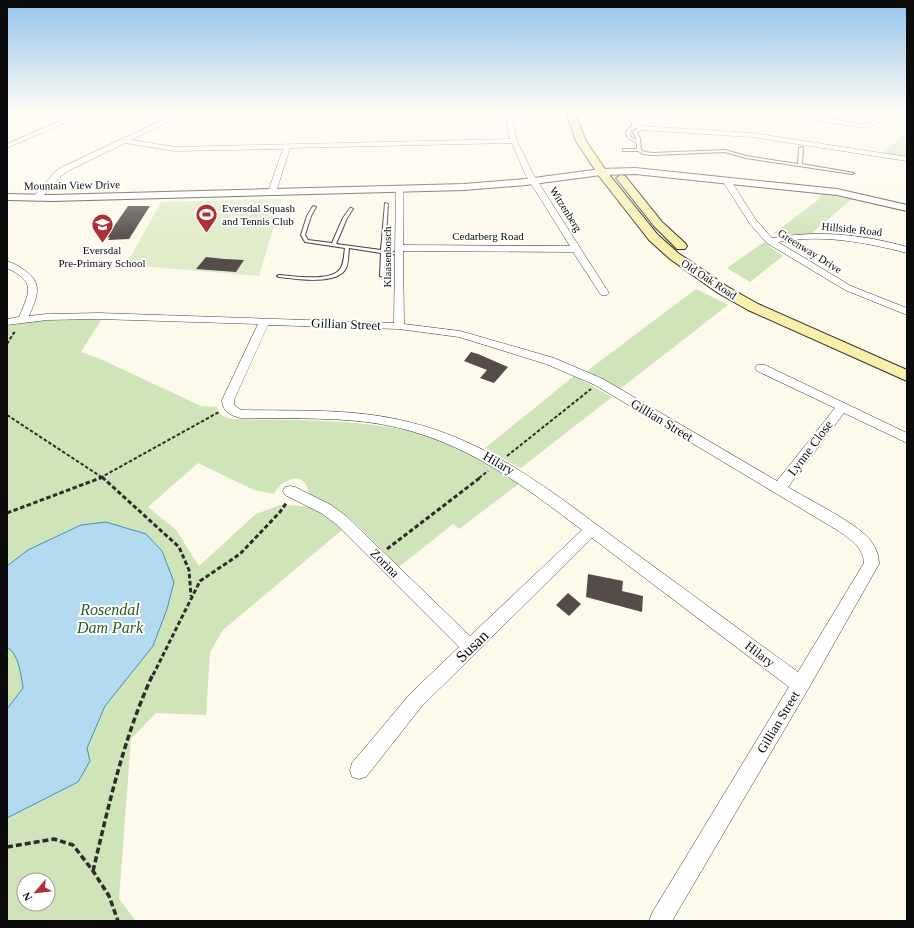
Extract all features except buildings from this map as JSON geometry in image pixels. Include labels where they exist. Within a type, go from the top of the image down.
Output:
[{"type":"main road","name":"Old Oak Road","points":[[589,155],[600,174],[653,237],[697,273],[723,290],[767,313],[907,376]]},
{"type":"main road","name":"Old Oak Road","points":[[608,161],[658,224],[672,238],[705,265],[757,297],[796,316],[907,364]]},
{"type":"street","points":[[36,198],[61,172],[95,155]]},
{"type":"street","points":[[272,192],[284,155]]},
{"type":"street","name":"Witzenberg","points":[[520,155],[528,172],[604,293]]},
{"type":"street","points":[[883,155],[907,159]]},
{"type":"street","name":"Mountain View Drive","points":[[7,197],[36,198],[479,186],[618,173],[837,192],[907,208]]},
{"type":"street","name":"Greenway Drive","points":[[727,182],[757,227],[770,241],[788,254],[848,288],[907,312]]},
{"type":"street","name":"Klaasenbosch","points":[[399,189],[399,326]]},
{"type":"street","name":"Hillside Road","points":[[770,241],[786,238],[835,236],[867,240],[907,250]]},
{"type":"street","name":"Cedarberg Road","points":[[399,251],[577,249]]},
{"type":"street","points":[[7,264],[25,273],[33,284],[33,295],[23,319]]},
{"type":"street","name":"Gillian Street","points":[[7,322],[23,319],[85,316],[399,326],[460,334],[506,347],[567,368],[599,382],[856,535],[869,549],[872,557],[872,564],[660,921]]},
{"type":"street","points":[[229,407],[228,400],[265,321]]},
{"type":"street","name":"Lynne Close","points":[[761,368],[907,438]]},
{"type":"street","name":"Hilary","points":[[229,407],[233,411],[240,414],[366,418],[403,425],[440,435],[460,443],[499,462],[527,481],[801,684]]},
{"type":"street","name":"Lynne Close","points":[[779,489],[842,407]]},
{"type":"street","name":"Zorina","points":[[290,491],[326,509],[341,520],[470,647]]},
{"type":"street","name":"Susan","points":[[359,770],[416,700],[592,529]]},
{"type":"lane","points":[[743,155],[852,173]]},
{"type":"lane","points":[[800,165],[801,155]]},
{"type":"lane","points":[[382,276],[386,204]]},
{"type":"lane","points":[[314,208],[309,216],[303,237],[308,242],[383,252],[399,251]]},
{"type":"lane","points":[[333,245],[338,238],[344,217],[351,209]]},
{"type":"lane","points":[[279,276],[325,278],[337,275],[343,269],[347,247]]},
{"type":"path","points":[[378,556],[599,382]]},
{"type":"path","points":[[7,513],[102,477],[229,407]]},
{"type":"path","points":[[7,415],[102,477],[179,547],[187,559],[190,573],[191,597]]},
{"type":"path","points":[[93,871],[112,791],[133,725],[152,676],[191,597],[200,581],[240,554],[280,512],[287,502],[290,491]]},
{"type":"path","points":[[7,847],[54,839],[73,845],[93,871],[109,896],[118,921]]},
{"type":"green space","points":[[895,155],[907,155],[905,157]]},
{"type":"green space","points":[[821,194],[852,199],[813,232],[815,234],[773,234],[818,200]]},
{"type":"green space","name":"Eversdal Squash and Tennis Club","points":[[282,199],[259,276],[126,265],[161,202]]},
{"type":"green space","points":[[764,242],[783,256],[750,282],[727,268]]},
{"type":"green space","points":[[696,289],[728,305],[620,389],[587,371]]},
{"type":"green space","name":"Rosendal Dam Park","points":[[101,320],[81,352],[98,358],[201,406],[217,407],[223,416],[228,418],[350,422],[407,431],[435,438],[462,449],[520,483],[459,529],[453,524],[399,567],[358,526],[336,508],[310,495],[305,483],[297,479],[292,479],[283,483],[274,494],[254,490],[198,463],[148,507],[176,530],[199,566],[256,514],[280,505],[304,506],[311,508],[327,516],[343,529],[223,630],[210,652],[206,715],[156,713],[131,739],[119,899],[136,921],[7,921],[7,326],[39,321]]},
{"type":"green space","points":[[574,376],[612,397],[521,468],[485,448]]},
{"type":"water","points":[[106,522],[146,534],[162,551],[174,582],[167,609],[153,646],[105,706],[87,748],[90,761],[78,782],[7,818],[7,709],[23,688],[17,660],[11,650],[7,647],[7,566],[28,550],[81,525]]},
{"type":"place","name":"Eversdal Squash and Tennis Club","points":[[207,234]]},
{"type":"place","name":"Eversdal Pre-Primary School","points":[[102,244]]}]
